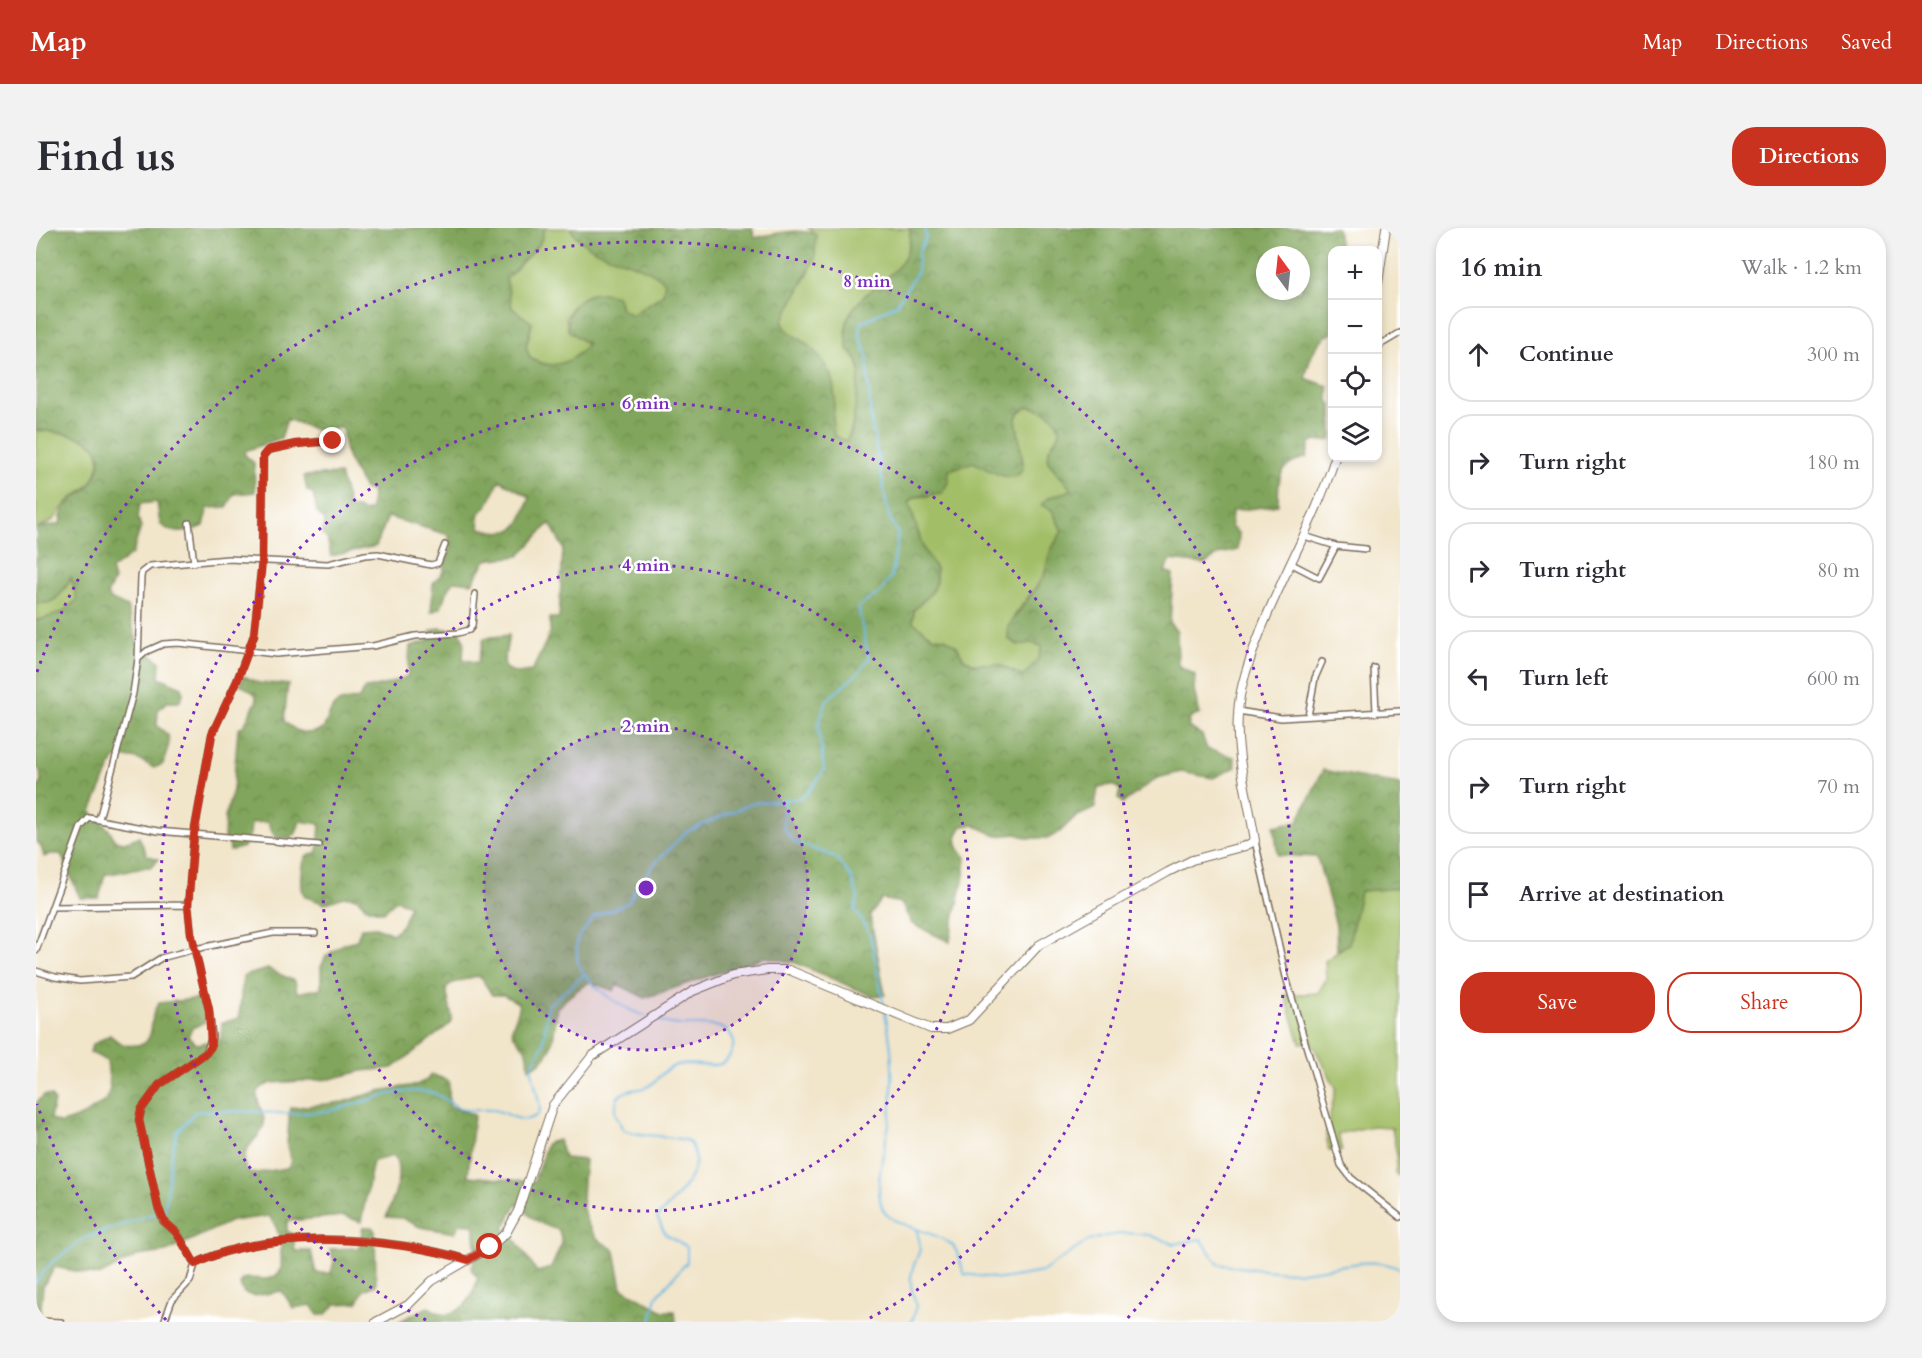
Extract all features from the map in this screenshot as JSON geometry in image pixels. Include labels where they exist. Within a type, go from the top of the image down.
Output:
[{"type":"main road","points":[[1382,252],[1386,228]]},
{"type":"main road","points":[[376,1322],[408,1305],[432,1281],[500,1239],[512,1225],[546,1122],[560,1095],[592,1056],[641,1026],[661,1009],[693,991],[733,975],[767,970],[789,970],[932,1029],[947,1029],[960,1025],[995,994],[1039,945],[1168,872],[1192,861],[1255,841],[1239,750],[1238,711],[1250,658],[1290,562],[1325,487],[1334,462]]},
{"type":"street","points":[[1382,343],[1400,333]]},
{"type":"street","points":[[164,1322],[172,1300],[190,1281],[195,1264],[177,1233],[164,1221],[158,1207],[139,1120],[141,1110],[159,1085],[206,1053],[211,1047],[209,1010],[188,905],[194,834],[212,734],[249,652],[254,635],[262,561],[265,452],[296,444],[333,441]]},
{"type":"street","points":[[189,523],[194,563]]},
{"type":"street","points":[[1304,536],[1336,546],[1366,549]]},
{"type":"street","points":[[99,819],[133,693],[138,659],[142,572],[150,566],[228,559],[328,564],[378,554],[435,564],[440,560],[445,545]]},
{"type":"street","points":[[1290,562],[1319,578],[1336,546]]},
{"type":"street","points":[[138,659],[147,651],[170,644],[209,645],[276,654],[373,646],[415,636],[465,632],[472,626],[475,594]]},
{"type":"street","points":[[1308,716],[1315,678],[1322,662]]},
{"type":"street","points":[[1374,668],[1377,712]]},
{"type":"street","points":[[1238,711],[1281,718],[1400,711]]},
{"type":"street","points":[[36,951],[81,827],[89,818],[148,829],[320,845]]},
{"type":"street","points":[[1255,841],[1286,977],[1341,1165],[1351,1178],[1400,1217]]},
{"type":"street","points":[[52,907],[188,905]]},
{"type":"street","points":[[36,970],[55,977],[80,981],[131,977],[161,958],[195,949],[273,933],[315,933]]},
{"type":"street","points":[[195,1264],[222,1252],[273,1243],[317,1240],[402,1244],[468,1260]]},
{"type":"street","points":[[36,1321],[60,1322]]},
{"type":"green space","points":[[36,228],[545,228],[540,243],[506,279],[512,308],[532,323],[526,347],[530,358],[553,365],[568,361],[587,344],[568,330],[571,311],[582,298],[599,293],[618,297],[621,309],[632,315],[663,294],[665,282],[642,268],[589,247],[570,228],[752,228],[755,238],[794,231],[809,232],[816,234],[815,258],[782,322],[791,333],[815,352],[829,372],[834,391],[834,436],[846,441],[852,431],[860,369],[856,358],[847,348],[847,320],[859,301],[889,276],[905,257],[910,228],[1337,228],[1339,246],[1328,246],[1328,335],[1317,346],[1305,378],[1328,386],[1328,440],[1310,442],[1307,457],[1290,464],[1285,469],[1280,479],[1278,505],[1232,511],[1231,527],[1239,533],[1238,550],[1220,554],[1205,564],[1170,560],[1165,571],[1173,574],[1170,623],[1177,632],[1178,665],[1195,675],[1194,691],[1200,714],[1190,718],[1188,727],[1202,735],[1207,749],[1234,757],[1236,767],[1213,778],[1181,772],[1157,778],[1123,803],[1118,799],[1120,789],[1112,785],[1098,787],[1095,808],[1074,818],[1060,832],[1049,838],[1029,838],[1016,834],[997,836],[974,825],[962,826],[956,839],[959,850],[966,857],[965,868],[950,942],[912,924],[901,903],[882,899],[870,915],[885,995],[872,996],[796,963],[765,957],[645,998],[617,984],[614,991],[590,982],[557,1008],[554,1035],[549,1051],[538,1064],[529,1068],[526,1050],[513,1034],[512,1028],[519,1009],[518,1003],[504,995],[492,995],[482,979],[476,976],[450,984],[446,989],[452,1017],[451,1023],[393,1068],[362,1071],[330,1079],[272,1083],[263,1086],[259,1091],[257,1096],[264,1125],[245,1155],[246,1170],[251,1174],[287,1168],[291,1163],[287,1145],[290,1108],[343,1102],[379,1091],[416,1085],[427,1080],[431,1074],[449,1081],[449,1106],[474,1115],[468,1176],[534,1182],[547,1143],[559,1140],[564,1158],[585,1160],[583,1209],[596,1237],[615,1251],[622,1288],[663,1311],[675,1311],[676,1322],[398,1322],[428,1307],[445,1315],[458,1310],[467,1302],[478,1278],[471,1269],[475,1253],[475,1227],[467,1223],[459,1225],[455,1233],[420,1227],[402,1218],[386,1217],[395,1194],[398,1178],[394,1156],[373,1161],[361,1222],[344,1216],[287,1221],[287,1231],[293,1234],[295,1251],[311,1251],[316,1273],[331,1273],[334,1261],[330,1249],[359,1248],[363,1227],[372,1227],[375,1231],[376,1285],[364,1290],[357,1303],[336,1304],[325,1315],[318,1315],[311,1305],[293,1308],[282,1291],[254,1296],[244,1293],[240,1285],[242,1279],[272,1278],[281,1270],[279,1235],[269,1216],[231,1221],[166,1252],[137,1256],[99,1276],[55,1267],[43,1286],[40,1318],[36,1317],[36,1103],[44,1095],[51,1096],[54,1101],[50,1119],[61,1124],[86,1114],[106,1100],[110,1089],[107,1061],[90,1052],[92,1045],[110,1035],[126,1045],[145,1043],[159,1003],[201,998],[205,1022],[192,1028],[188,1036],[197,1044],[221,1039],[222,1023],[239,1018],[243,976],[268,969],[295,981],[297,993],[321,988],[321,967],[326,956],[345,943],[357,940],[361,928],[376,927],[393,934],[402,925],[410,905],[396,900],[383,912],[365,907],[356,898],[340,898],[324,904],[305,896],[302,882],[303,865],[306,856],[318,852],[320,824],[300,821],[296,833],[290,838],[275,837],[267,822],[251,823],[250,834],[243,847],[230,851],[229,842],[224,839],[225,817],[233,790],[238,729],[244,725],[257,700],[255,694],[240,684],[244,676],[259,683],[288,684],[284,721],[298,731],[307,733],[323,729],[332,709],[338,703],[359,699],[365,688],[382,686],[408,676],[410,646],[428,641],[431,631],[439,628],[454,630],[458,627],[464,641],[463,659],[478,663],[484,638],[509,635],[504,661],[506,669],[518,673],[532,671],[550,633],[550,618],[559,618],[563,548],[550,523],[519,556],[486,560],[472,583],[454,581],[446,592],[441,608],[431,612],[433,583],[442,574],[450,549],[449,535],[388,517],[376,546],[331,556],[327,538],[322,535],[325,521],[317,512],[313,493],[307,491],[304,476],[340,474],[349,507],[366,512],[371,509],[372,491],[364,489],[346,455],[342,428],[316,430],[287,419],[281,438],[245,451],[245,455],[254,463],[255,492],[234,494],[227,507],[208,508],[204,526],[186,531],[171,531],[160,524],[157,502],[140,504],[138,518],[141,527],[132,554],[111,570],[114,580],[107,595],[110,599],[127,607],[137,642],[160,662],[159,677],[182,687],[183,694],[179,702],[167,702],[158,710],[157,726],[168,735],[169,744],[163,764],[154,768],[135,759],[126,757],[114,759],[91,811],[111,832],[114,840],[124,842],[139,837],[147,855],[158,859],[152,867],[105,874],[99,898],[80,898],[61,854],[50,854],[44,857],[41,846],[36,841],[36,789],[41,784],[40,771],[36,766],[36,621],[63,612],[77,600],[71,577],[58,597],[49,602],[36,603],[36,528],[60,524],[64,508],[93,481],[99,466],[99,455],[94,446],[85,440],[61,433],[36,430]],"holes":[[[1028,407],[1045,411],[1057,422],[1060,434],[1049,449],[1048,462],[1072,490],[1048,498],[1041,505],[1052,510],[1062,531],[1050,552],[1044,576],[1008,627],[1008,639],[1019,645],[1031,643],[1042,646],[1039,658],[1023,677],[999,664],[974,664],[963,658],[957,646],[945,638],[933,637],[913,622],[914,610],[932,592],[936,581],[936,569],[923,548],[909,503],[915,497],[942,493],[948,482],[949,470],[973,462],[1002,476],[1017,476],[1023,463],[1016,419],[1018,413]],[[500,480],[530,497],[519,523],[509,531],[501,532],[480,528],[478,515],[488,504]],[[517,1203],[536,1220],[559,1230],[562,1243],[551,1268],[537,1272],[514,1238],[504,1229]]]},
{"type":"green space","points":[[545,228],[570,228],[623,260],[646,268],[665,282],[663,294],[632,315],[621,309],[572,306],[566,318],[568,330],[587,344],[569,361],[553,365],[530,358],[526,347],[532,323],[512,308],[506,279],[540,243]]},
{"type":"green space","points":[[808,228],[910,228],[905,257],[889,276],[859,301],[847,320],[847,348],[857,362],[860,374],[854,417],[846,442],[834,436],[832,424],[834,412],[809,345],[787,332],[782,321],[810,270],[816,234]]},
{"type":"green space","points":[[1028,407],[1045,411],[1057,422],[1060,434],[1052,444],[1048,461],[1072,490],[1048,498],[1042,505],[1052,510],[1062,531],[1050,552],[1044,576],[1014,616],[1008,639],[1018,645],[1031,643],[1042,646],[1039,658],[1023,677],[999,664],[974,664],[963,658],[957,646],[945,638],[933,637],[913,622],[914,610],[932,592],[936,581],[936,569],[923,548],[909,503],[915,497],[929,496],[948,482],[949,470],[973,462],[1007,477],[1023,463],[1016,419],[1018,413]]},
{"type":"green space","points":[[36,430],[78,437],[95,447],[99,455],[96,475],[89,485],[70,500],[54,519],[36,528]]},
{"type":"green space","points":[[76,572],[77,600],[63,612],[36,621],[36,603],[62,593]]},
{"type":"green space","points":[[1323,770],[1400,785],[1400,888],[1360,891],[1349,944],[1337,950],[1336,925],[1317,857],[1278,855],[1274,826],[1298,821]]},
{"type":"green space","points":[[1400,888],[1400,1176],[1395,1174],[1397,1156],[1392,1127],[1372,1126],[1338,1134],[1342,1151],[1329,1151],[1326,1134],[1336,1088],[1311,1042],[1300,1043],[1285,995],[1318,993],[1326,979],[1325,961],[1349,943],[1360,891]]},
{"type":"waterway","points":[[648,1017],[618,1003],[589,980],[578,962],[577,939],[594,917],[629,902],[636,888],[654,864],[686,832],[752,803],[796,799],[808,793],[824,770],[818,724],[827,700],[857,674],[869,659],[858,607],[881,592],[892,576],[898,534],[889,517],[871,420],[867,356],[859,333],[862,322],[897,304],[917,272],[918,253],[926,237],[925,228]]},
{"type":"waterway","points":[[784,799],[783,827],[794,842],[836,857],[851,877],[858,897],[855,909],[871,937],[884,1007]]},
{"type":"waterway","points":[[36,1282],[51,1263],[87,1237],[165,1210],[171,1157],[177,1132],[195,1112],[310,1113],[340,1109],[390,1094],[416,1091],[438,1095],[461,1109],[493,1110],[522,1119],[533,1117],[539,1113],[540,1107],[531,1067],[543,1045],[548,1005],[585,974]]},
{"type":"waterway","points":[[885,1013],[890,1039],[892,1091],[880,1174],[882,1207],[886,1214],[902,1224],[952,1245],[964,1274],[1002,1279],[1042,1272],[1088,1241],[1127,1233],[1149,1235],[1174,1244],[1201,1239],[1218,1264],[1248,1268],[1298,1272],[1350,1264],[1376,1263],[1388,1264],[1400,1269]]},
{"type":"waterway","points":[[651,1322],[657,1296],[687,1262],[687,1247],[665,1234],[657,1217],[688,1182],[693,1172],[694,1151],[688,1141],[623,1130],[615,1113],[617,1098],[625,1092],[651,1085],[665,1071],[677,1065],[711,1066],[726,1061],[731,1054],[734,1042],[731,1035],[720,1027],[674,1024],[653,1019]]},
{"type":"waterway","points":[[911,1322],[916,1308],[911,1289],[911,1277],[920,1250],[916,1229]]},
{"type":"route","points":[[333,441],[296,444],[268,450],[263,456],[262,561],[254,635],[237,681],[225,702],[212,734],[204,765],[194,834],[188,905],[191,933],[209,1010],[211,1047],[206,1053],[159,1085],[147,1100],[141,1110],[139,1120],[144,1149],[158,1207],[164,1221],[177,1233],[195,1264],[222,1252],[273,1243],[317,1240],[402,1244],[468,1260],[490,1247]]}]
